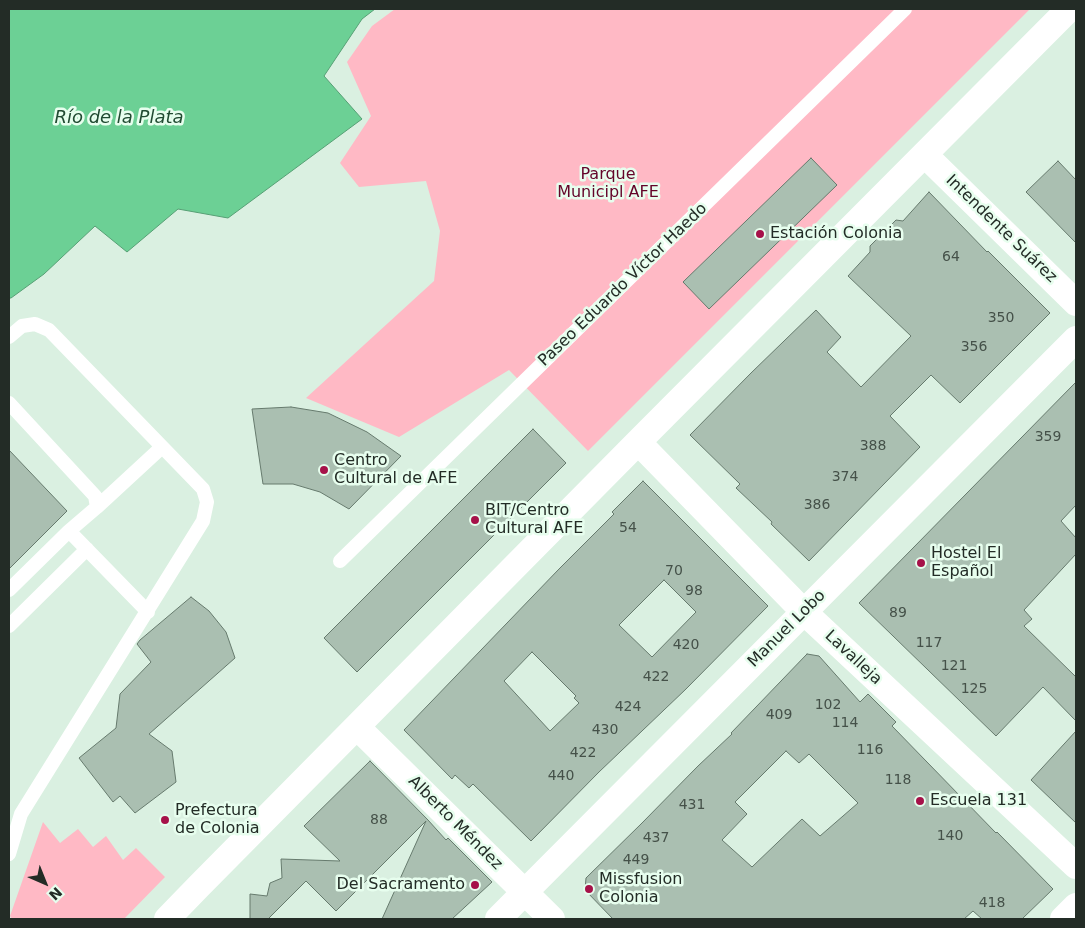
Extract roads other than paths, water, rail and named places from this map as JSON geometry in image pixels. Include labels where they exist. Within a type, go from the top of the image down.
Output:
[{"type":"street","points":[[167,919],[1069,9]]},
{"type":"street","name":"Intendente Suárez","points":[[925,155],[1076,303]]},
{"type":"street","name":"Manuel Lobo","points":[[498,919],[1076,339]]},
{"type":"street","name":"Lavalleja","points":[[638,442],[804,612],[1076,866]]},
{"type":"street","name":"Alberto Méndez","points":[[357,727],[552,919]]},
{"type":"street","points":[[1063,919],[1076,906]]},
{"type":"lane","name":"Paseo Eduardo Víctor Haedo","points":[[340,561],[905,9]]},
{"type":"lane","points":[[9,337],[22,326],[35,324],[49,330],[203,488],[207,502],[203,521],[148,612],[21,814],[9,825]]},
{"type":"lane","points":[[9,403],[95,496],[97,507]]},
{"type":"lane","points":[[9,590],[69,531],[162,447]]},
{"type":"lane","points":[[69,531],[148,612]]},
{"type":"lane","points":[[9,626],[87,549]]},
{"type":"lane","points":[[9,854],[21,814]]},
{"type":"water","name":"Río de la Plata","points":[[9,9],[375,9],[362,19],[324,76],[362,119],[228,218],[178,209],[127,252],[95,226],[44,274],[9,298]]},
{"type":"place","name":"Estación Colonia","points":[[760,234]]},
{"type":"place","name":"Centro Cultural de AFE","points":[[324,470]]},
{"type":"place","name":"BIT/Centro Cultural AFE","points":[[475,520]]},
{"type":"place","name":"Hostel El Español","points":[[921,563]]},
{"type":"place","name":"Escuela 131","points":[[920,801]]},
{"type":"place","name":"Prefectura de Colonia","points":[[165,820]]},
{"type":"place","name":"Del Sacramento","points":[[475,885]]},
{"type":"place","name":"Missfusion Colonia","points":[[589,889]]},
{"type":"park label","name":"Parque Municipl AFE","points":[[608,184]]}]
